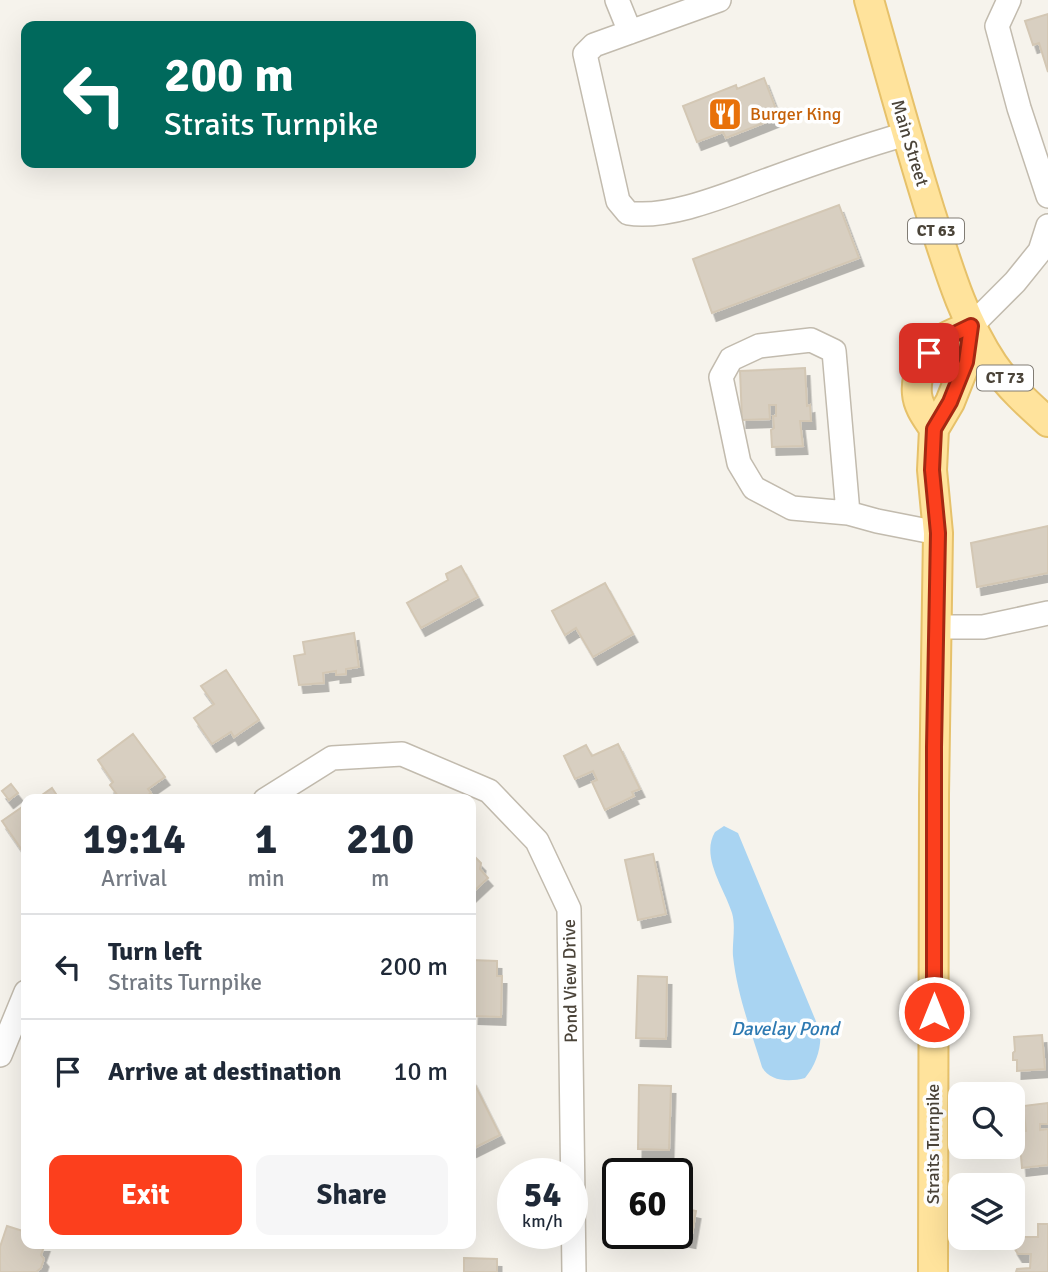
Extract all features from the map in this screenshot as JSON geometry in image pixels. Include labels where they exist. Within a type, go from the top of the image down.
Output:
[{"type":"main road","name":"Main Street","points":[[869,0],[906,134],[950,275],[971,326],[993,365],[1048,422]]},
{"type":"main road","name":"Straits Turnpike","points":[[933,1272],[935,626],[938,533],[932,470],[934,429],[950,402],[966,362],[971,326]]},
{"type":"main road","points":[[934,429],[920,406],[916,393],[920,372],[929,353],[940,341],[971,326]]},
{"type":"street","points":[[617,0],[630,32]]},
{"type":"street","points":[[719,0],[594,45],[585,54],[618,201],[628,213],[644,216],[705,202],[906,134]]},
{"type":"street","points":[[1009,0],[997,26],[1019,108],[1048,197]]},
{"type":"street","points":[[971,326],[1016,282],[1040,251],[1048,226]]},
{"type":"street","points":[[848,513],[834,351],[811,340],[758,346],[731,359],[722,377],[739,463],[754,488],[792,508],[848,513],[938,533]]},
{"type":"street","points":[[935,626],[983,626],[1048,614]]},
{"type":"street","name":"Pond View Drive","points":[[275,794],[332,758],[402,754],[489,791],[537,841],[569,909],[574,1272]]},
{"type":"street","points":[[0,1055],[15,1000]]},
{"type":"water","name":"Davelay Pond","points":[[724,826],[738,833],[820,1031],[817,1056],[805,1078],[781,1080],[770,1076],[762,1067],[738,984],[733,956],[732,913],[715,873],[710,852],[715,832]]},
{"type":"building","points":[[1048,14],[1048,72],[1039,43],[1033,45],[1025,21]]},
{"type":"building","points":[[764,78],[779,117],[726,138],[723,132],[697,142],[683,106],[736,85],[737,89]]},
{"type":"building","points":[[839,205],[859,258],[712,313],[693,259]]},
{"type":"building","points":[[805,368],[807,406],[810,405],[811,421],[800,421],[803,446],[772,447],[771,430],[774,428],[776,405],[769,405],[770,419],[742,420],[740,371]]},
{"type":"building","points":[[1048,526],[1048,573],[977,587],[971,543]]},
{"type":"building","points":[[461,566],[478,597],[421,628],[407,603],[448,580],[446,574]]},
{"type":"building","points":[[605,583],[633,634],[593,657],[576,628],[565,635],[552,611]]},
{"type":"building","points":[[354,633],[359,667],[346,669],[346,674],[336,675],[336,671],[323,673],[324,683],[299,685],[294,656],[305,654],[303,642]]},
{"type":"building","points":[[226,670],[259,720],[234,737],[231,732],[212,744],[194,718],[214,704],[201,686]]},
{"type":"building","points":[[133,734],[165,777],[148,789],[150,794],[117,794],[110,785],[113,782],[98,760]]},
{"type":"building","points":[[618,744],[640,789],[632,792],[634,796],[605,810],[592,782],[597,780],[593,771],[575,779],[564,756],[586,745],[592,756]]},
{"type":"building","points":[[11,784],[18,793],[9,800],[2,791]]},
{"type":"building","points":[[52,788],[56,794],[44,794]]},
{"type":"building","points":[[21,808],[21,849],[2,821]]},
{"type":"building","points":[[653,854],[666,914],[638,920],[625,860]]},
{"type":"building","points":[[476,858],[481,863],[480,869],[488,878],[476,889]]},
{"type":"building","points":[[476,960],[497,961],[497,976],[502,976],[501,1017],[476,1016]]},
{"type":"building","points":[[638,976],[667,977],[666,1039],[636,1038]]},
{"type":"building","points":[[1042,1035],[1045,1069],[1017,1071],[1017,1060],[1013,1060],[1014,1037]]},
{"type":"building","points":[[639,1085],[671,1086],[669,1150],[638,1149]]},
{"type":"building","points":[[476,1087],[500,1135],[476,1147]]},
{"type":"building","points":[[1048,1103],[1048,1124],[1040,1124],[1040,1130],[1048,1129],[1048,1165],[1022,1168],[1021,1159],[1025,1159],[1025,1106]]},
{"type":"building","points":[[1038,1224],[1048,1224],[1048,1272],[1016,1272],[1017,1269],[1030,1268],[1031,1254],[1018,1254],[1016,1250],[1025,1250],[1025,1237],[1038,1237]]},
{"type":"building","points":[[7,1226],[21,1230],[21,1249],[43,1249],[41,1268],[36,1272],[0,1272],[0,1247]]},
{"type":"building","points":[[464,1258],[497,1259],[497,1272],[464,1272]]},
{"type":"place","name":"Burger King","points":[[725,114]]},
{"type":"route","points":[[929,353],[940,341],[971,326],[966,362],[950,402],[934,429],[932,470],[938,533],[935,626],[934,1012]]}]
